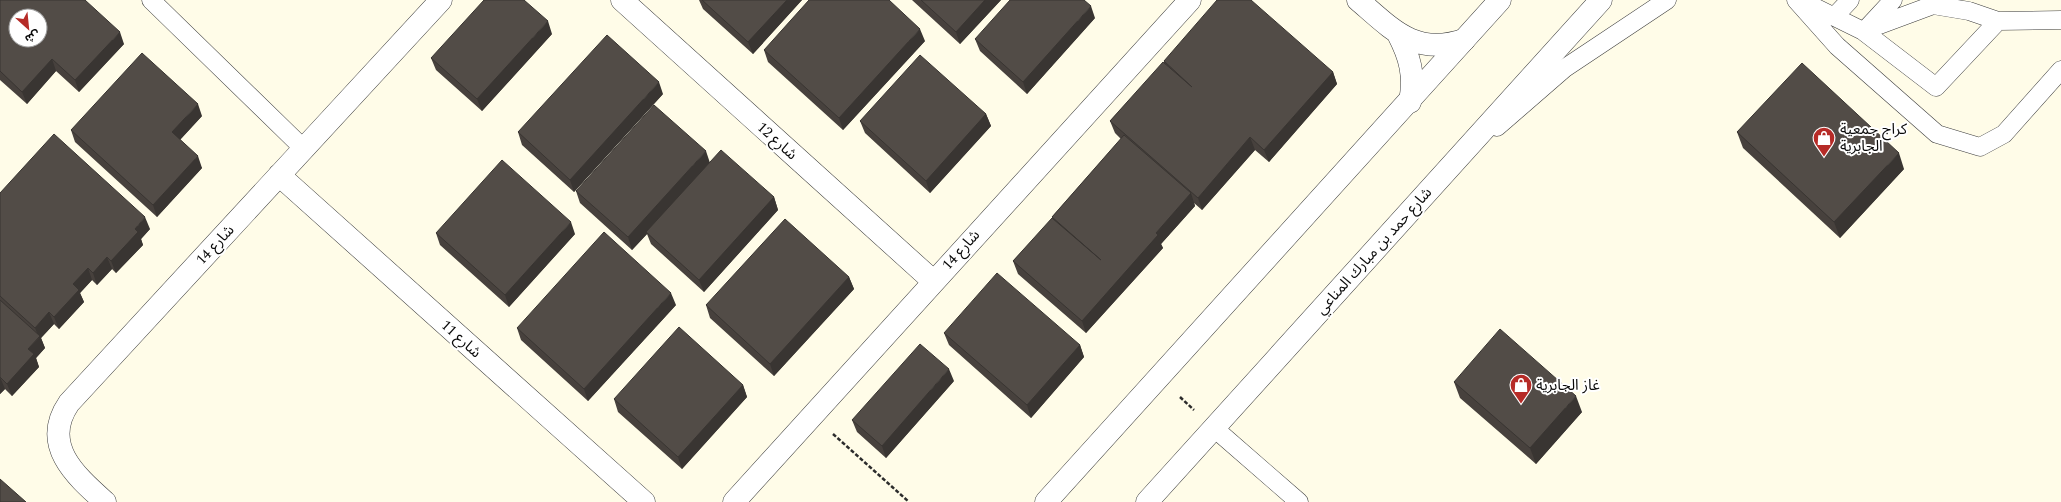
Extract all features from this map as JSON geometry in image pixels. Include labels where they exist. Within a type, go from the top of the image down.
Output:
[{"type":"street","name":"شارع 14","points":[[105,502],[76,474],[62,453],[58,440],[62,413],[441,0]]},
{"type":"street","name":"شارع 12","points":[[622,0],[933,281]]},
{"type":"street","points":[[1358,0],[1398,34],[1423,44],[1451,44],[1464,40]]},
{"type":"street","points":[[1046,502],[1410,102],[1500,0]]},
{"type":"street","name":"شارع حمد بن مبارك المناعي","points":[[1147,502],[1601,0]]},
{"type":"street","name":"شارع 14","points":[[734,502],[1182,3]]},
{"type":"street","points":[[1398,34],[1410,60],[1413,74],[1410,102]]},
{"type":"street","name":"شارع 11","points":[[279,175],[644,502]]},
{"type":"lane","points":[[151,0],[304,148]]},
{"type":"lane","points":[[1447,171],[1565,68],[1667,0]]},
{"type":"lane","points":[[1796,0],[1837,46],[1937,134],[1980,147],[2004,134],[2061,70]]},
{"type":"lane","points":[[1800,0],[1821,4],[1834,17],[1864,31],[1936,87],[1998,21]]},
{"type":"lane","points":[[1834,17],[1850,0]]},
{"type":"lane","points":[[1864,31],[1893,0]]},
{"type":"lane","points":[[1864,31],[1936,3],[1974,6],[1998,21],[2061,20]]},
{"type":"lane","points":[[1214,428],[1299,502]]},
{"type":"path","points":[[1159,378],[1214,428]]},
{"type":"path","points":[[811,415],[909,502]]},
{"type":"building","points":[[0,0],[85,0],[120,32],[75,80],[52,59],[22,92],[0,71]]},
{"type":"building","points":[[484,0],[524,0],[548,21],[477,99],[431,58]]},
{"type":"building","points":[[702,0],[787,0],[748,42]]},
{"type":"building","points":[[809,0],[889,0],[920,29],[839,118],[764,50]]},
{"type":"building","points":[[921,0],[985,0],[956,32]]},
{"type":"building","points":[[1010,0],[1084,0],[1091,6],[1023,82],[975,39]]},
{"type":"building","points":[[1217,0],[1251,0],[1333,72],[1264,150],[1250,137],[1198,198],[1110,121],[1163,62],[1192,87],[1164,61]]},
{"type":"building","points":[[607,35],[659,82],[570,180],[518,132]]},
{"type":"building","points":[[142,53],[198,104],[172,132],[198,156],[153,205],[71,130]]},
{"type":"building","points":[[920,55],[986,114],[926,181],[860,121]]},
{"type":"building","name":"كراج جمعية الجابرية","points":[[1802,63],[1899,153],[1834,222],[1737,132]]},
{"type":"building","points":[[654,105],[706,151],[628,237],[576,191]]},
{"type":"building","points":[[54,134],[145,217],[135,229],[138,232],[111,261],[107,257],[93,273],[88,268],[73,284],[79,290],[54,317],[49,312],[35,328],[0,296],[0,193]]},
{"type":"building","points":[[1124,135],[1191,193],[1156,233],[1158,235],[1082,321],[1013,261],[1052,218],[1101,260],[1052,217]]},
{"type":"building","points":[[721,150],[774,197],[699,280],[646,232]]},
{"type":"building","points":[[502,160],[571,222],[505,295],[436,233]]},
{"type":"building","points":[[785,219],[849,277],[770,364],[706,305]]},
{"type":"building","points":[[604,232],[671,293],[584,389],[517,328]]},
{"type":"building","points":[[997,273],[1080,345],[1027,405],[944,333]]},
{"type":"building","points":[[0,300],[40,336],[28,349],[34,354],[7,384],[0,377]]},
{"type":"building","points":[[679,327],[743,385],[678,457],[614,399]]},
{"type":"building","name":"غاز الجابرية","points":[[1500,329],[1576,396],[1530,448],[1454,382]]},
{"type":"building","points":[[920,344],[949,369],[882,446],[852,420]]},
{"type":"building","points":[[0,479],[26,502],[0,502]]},
{"type":"place","name":"كراج جمعية الجابرية","points":[[1824,158]]},
{"type":"place","name":"غاز الجابرية","points":[[1521,404]]}]
